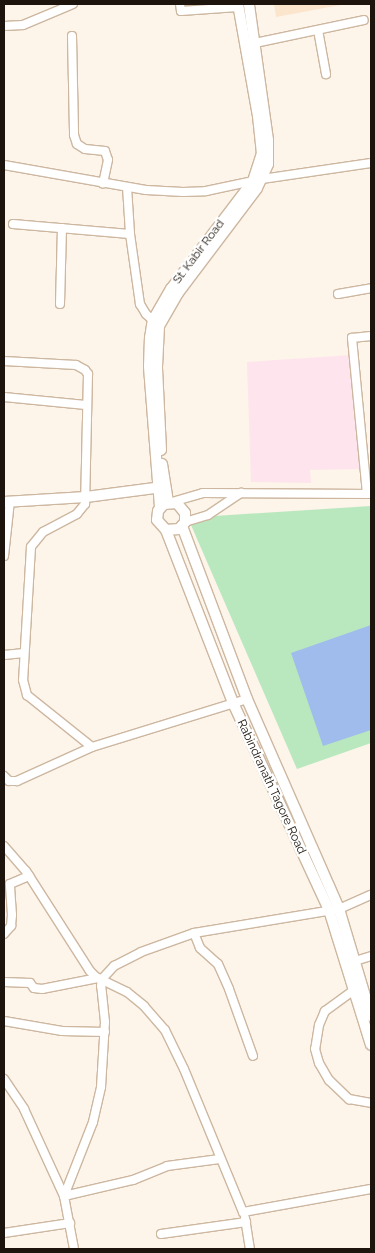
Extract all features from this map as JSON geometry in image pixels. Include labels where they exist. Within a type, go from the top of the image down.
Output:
[{"type":"main road","name":"St. Kabir Road","points":[[167,504],[161,487],[156,323],[268,164],[268,140],[249,4]]},
{"type":"main road","name":"St. Kabir Road","points":[[238,5],[262,141],[262,154],[257,180]]},
{"type":"main road","points":[[7,502],[86,497],[161,487]]},
{"type":"main road","name":"Rabindranath Tagore Road","points":[[371,1016],[368,994],[355,961],[334,910],[247,699],[184,524],[184,509],[167,504],[158,520],[166,530],[233,704],[334,910],[354,990],[371,1045]]},
{"type":"main road","points":[[166,530],[175,531],[184,524]]},
{"type":"street","points":[[4,26],[23,25],[72,4]]},
{"type":"street","points":[[180,4],[182,11],[238,5]]},
{"type":"street","points":[[254,43],[364,20]]},
{"type":"street","points":[[318,30],[326,74]]},
{"type":"street","points":[[72,36],[74,135],[77,144],[85,149],[105,152],[108,160],[103,183]]},
{"type":"street","points":[[4,165],[146,190],[206,192],[257,180],[371,163]]},
{"type":"street","points":[[127,187],[130,234],[140,304],[146,314],[156,323]]},
{"type":"street","points":[[12,224],[130,234]]},
{"type":"street","points":[[60,304],[62,228]]},
{"type":"street","points":[[338,294],[371,288]]},
{"type":"street","points":[[167,504],[202,493],[369,494],[352,338],[371,336]]},
{"type":"street","points":[[4,361],[80,367],[88,374],[86,497],[82,509],[77,514],[43,532],[31,546],[23,680],[27,695],[92,747]]},
{"type":"street","points":[[4,397],[86,405]]},
{"type":"street","points":[[184,524],[208,515],[241,493]]},
{"type":"street","points":[[4,556],[7,502]]},
{"type":"street","points":[[4,655],[24,653]]},
{"type":"street","points":[[4,776],[9,781],[17,781],[92,747],[247,699]]},
{"type":"street","points":[[4,846],[29,876],[90,971],[127,992],[144,1006],[165,1030],[184,1069],[243,1212],[250,1249]]},
{"type":"street","points":[[4,934],[11,926],[10,884],[29,876]]},
{"type":"street","points":[[4,982],[30,983],[34,988],[42,989],[100,978],[126,958],[194,933],[334,910],[371,895]]},
{"type":"street","points":[[194,933],[200,948],[218,964],[253,1056]]},
{"type":"street","points":[[355,961],[371,956]]},
{"type":"street","points":[[64,1196],[93,1122],[101,1087],[104,1032],[100,978]]},
{"type":"street","points":[[354,990],[325,1010],[318,1025],[315,1048],[319,1063],[329,1080],[349,1099],[371,1103]]},
{"type":"street","points":[[4,1021],[62,1032],[104,1032]]},
{"type":"street","points":[[4,1079],[24,1109],[64,1196],[74,1249]]},
{"type":"street","points":[[64,1196],[133,1180],[166,1166],[220,1159]]},
{"type":"street","points":[[243,1212],[371,1189]]},
{"type":"street","points":[[161,1234],[246,1222]]},
{"type":"street","points":[[4,1233],[70,1223]]},
{"type":"shaded area","points":[[274,4],[346,4],[276,17]]},
{"type":"shaded area","points":[[352,355],[363,469],[310,470],[311,483],[251,482],[247,362]]},
{"type":"green space","points":[[371,506],[371,743],[297,769],[191,525],[214,516]]},
{"type":"water","points":[[371,625],[371,730],[323,746],[291,653]]}]
